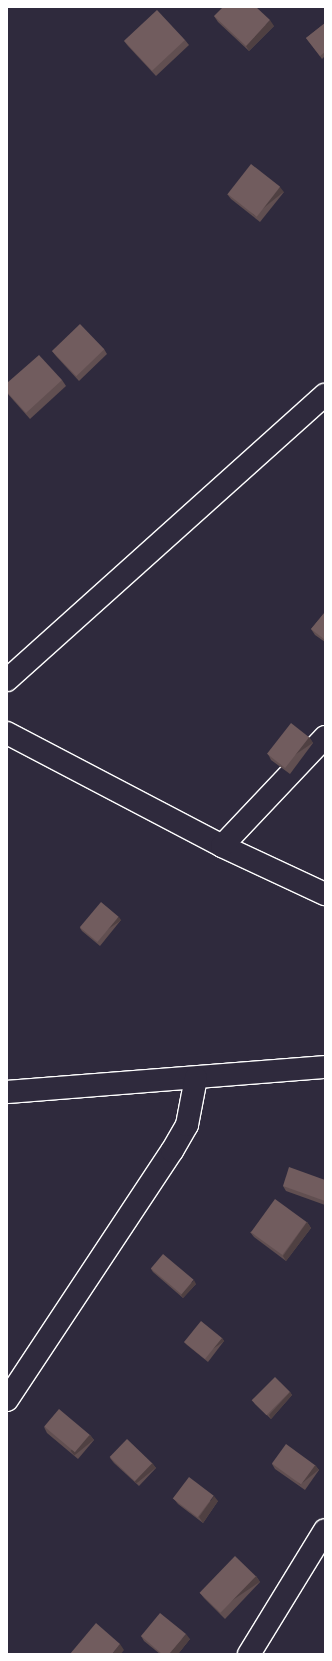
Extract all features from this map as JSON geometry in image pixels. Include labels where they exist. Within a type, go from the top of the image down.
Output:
[{"type":"street","points":[[7,680],[325,395]]},
{"type":"street","points":[[7,733],[222,846],[325,894]]},
{"type":"street","points":[[222,846],[325,737]]},
{"type":"street","points":[[7,1092],[325,1067]]},
{"type":"street","points":[[7,1400],[176,1144],[187,1125],[196,1078]]},
{"type":"street","points":[[249,1654],[325,1530]]},
{"type":"building","points":[[223,7],[256,7],[270,20],[246,46],[214,16]]},
{"type":"building","points":[[157,10],[185,40],[152,71],[124,41]]},
{"type":"building","points":[[325,23],[325,52],[320,56],[306,38]]},
{"type":"building","points":[[251,164],[280,187],[257,217],[228,194]]},
{"type":"building","points":[[80,324],[104,349],[76,376],[52,351]]},
{"type":"building","points":[[39,355],[62,380],[26,413],[7,392],[7,383]]},
{"type":"building","points":[[325,612],[325,640],[311,629]]},
{"type":"building","points":[[291,723],[309,737],[285,768],[267,754]]},
{"type":"building","points":[[101,902],[119,917],[97,942],[80,927]]},
{"type":"building","points":[[289,1167],[325,1180],[325,1201],[283,1186]]},
{"type":"building","points":[[275,1199],[307,1222],[282,1255],[251,1232]]},
{"type":"building","points":[[163,1254],[194,1280],[181,1294],[151,1269]]},
{"type":"building","points":[[201,1321],[222,1338],[205,1359],[184,1342]]},
{"type":"building","points":[[275,1377],[290,1392],[267,1415],[252,1400]]},
{"type":"building","points":[[59,1409],[90,1435],[75,1452],[44,1427]]},
{"type":"building","points":[[127,1439],[152,1463],[135,1481],[110,1457]]},
{"type":"building","points":[[286,1444],[315,1465],[301,1485],[272,1463]]},
{"type":"building","points":[[189,1477],[214,1496],[198,1517],[173,1499]]},
{"type":"building","points":[[235,1556],[256,1576],[220,1613],[200,1593]]},
{"type":"building","points":[[160,1613],[186,1634],[169,1654],[162,1654],[141,1636]]},
{"type":"building","points":[[96,1623],[120,1644],[112,1654],[70,1654]]}]
